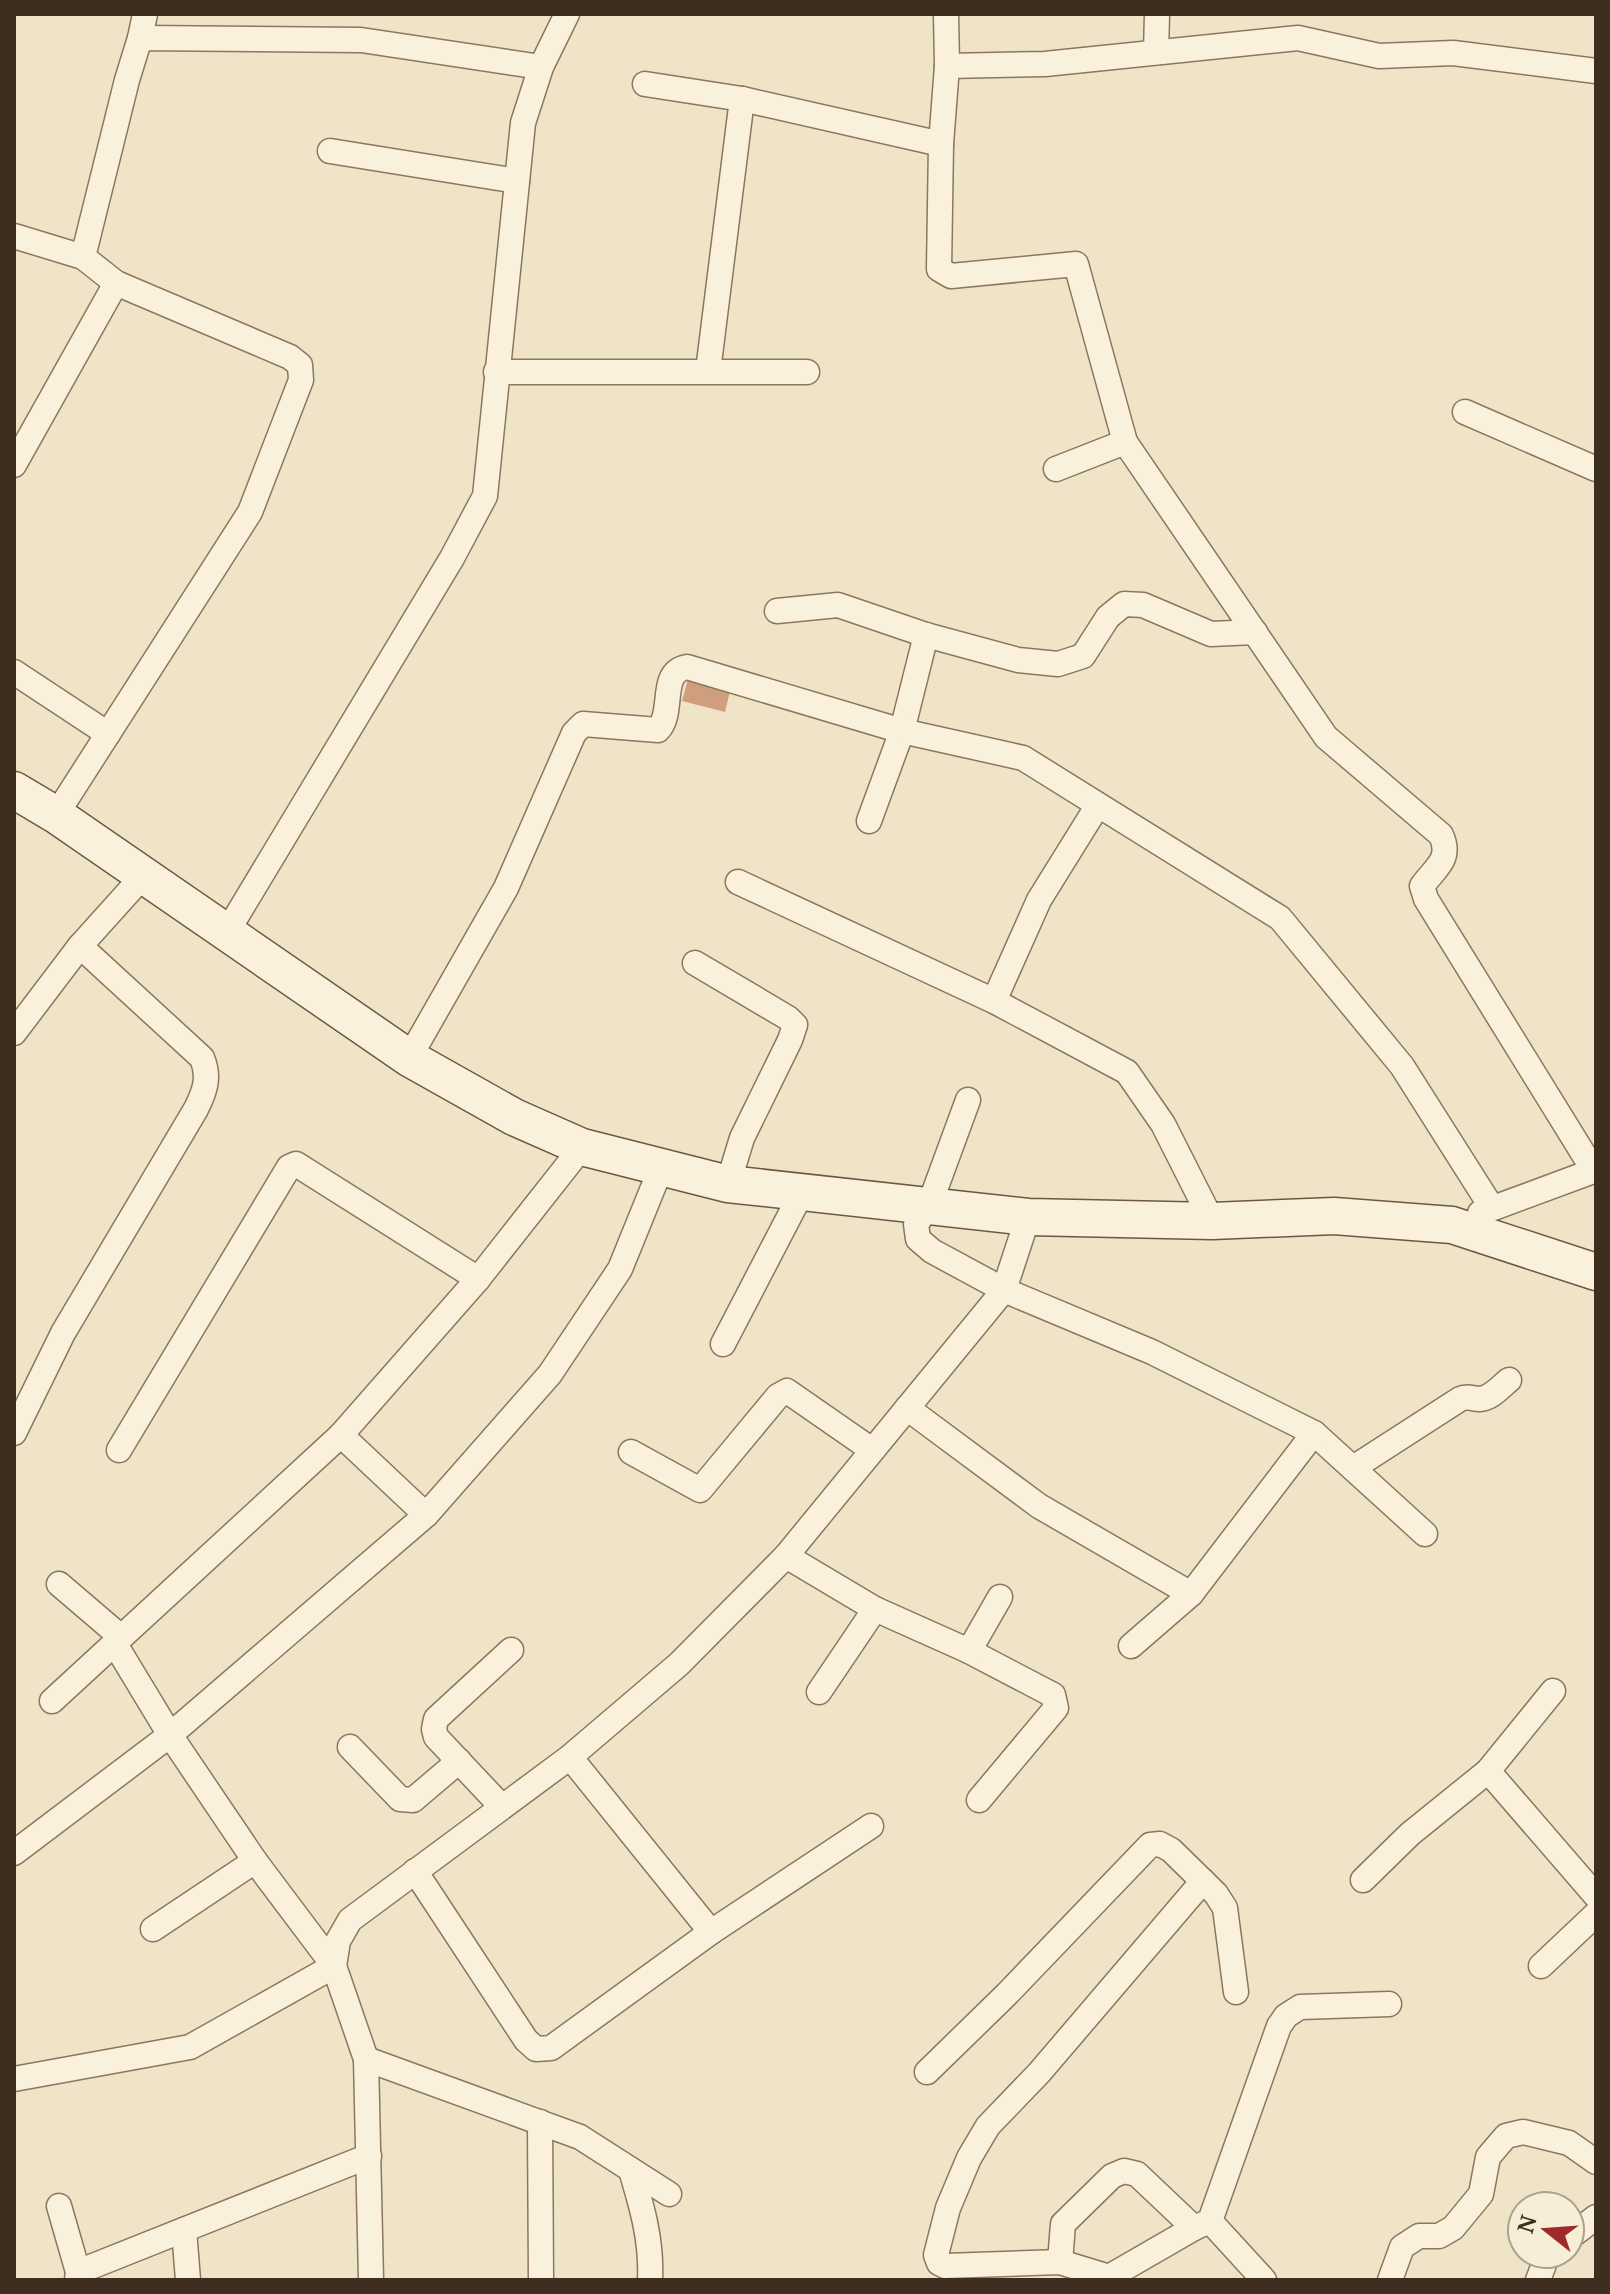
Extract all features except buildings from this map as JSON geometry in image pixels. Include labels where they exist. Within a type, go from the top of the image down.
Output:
[{"type":"main road","points":[[14,790],[56,815],[409,1058],[514,1117],[582,1147],[728,1184],[1028,1217],[1212,1221],[1334,1216],[1452,1225],[1596,1272]]},
{"type":"street","points":[[227,932],[452,558],[485,496],[523,123],[541,67],[567,14]]},
{"type":"street","points":[[946,14],[947,66],[941,144],[939,269],[951,276],[1076,264],[1125,442],[1326,737],[1441,835],[1447,847],[1445,856],[1422,886],[1426,899],[1595,1171],[1452,1225]]},
{"type":"street","points":[[1156,52],[1157,14]]},
{"type":"street","points":[[83,257],[143,26],[361,40],[541,67]]},
{"type":"street","points":[[947,66],[1045,64],[1298,38],[1379,56],[1453,53],[1596,71]]},
{"type":"street","points":[[645,84],[742,99],[941,144]]},
{"type":"street","points":[[708,371],[742,99]]},
{"type":"street","points":[[330,151],[517,181]]},
{"type":"street","points":[[14,236],[83,257],[116,283],[290,357],[300,365],[301,380],[250,512],[56,815]]},
{"type":"street","points":[[14,465],[116,283]]},
{"type":"street","points":[[496,372],[807,372]]},
{"type":"street","points":[[1465,412],[1596,469]]},
{"type":"street","points":[[1056,469],[1125,442]]},
{"type":"street","points":[[777,611],[838,605],[926,635],[1018,660],[1058,664],[1083,656],[1108,617],[1124,604],[1143,605],[1211,634],[1255,632]]},
{"type":"street","points":[[869,821],[902,731],[926,635]]},
{"type":"street","points":[[409,1058],[506,888],[574,733],[583,724],[658,730],[664,724],[671,675],[687,667],[902,731],[1023,758],[1280,918],[1402,1066],[1492,1208]]},
{"type":"street","points":[[14,672],[108,734]]},
{"type":"street","points":[[994,1001],[1039,900],[1098,805]]},
{"type":"street","points":[[14,1033],[80,946],[143,876]]},
{"type":"street","points":[[738,882],[994,1001],[1127,1072],[1163,1124],[1212,1221]]},
{"type":"street","points":[[14,1433],[63,1333],[196,1109],[204,1093],[208,1071],[202,1058],[80,946]]},
{"type":"street","points":[[695,963],[795,1025],[742,1138],[728,1184]]},
{"type":"street","points":[[968,1100],[929,1206],[916,1224],[918,1239],[932,1251],[1004,1290],[1152,1352],[1314,1433],[1425,1534]]},
{"type":"street","points":[[52,1701],[341,1435],[478,1279],[582,1147]]},
{"type":"street","points":[[119,1450],[289,1167],[296,1164],[478,1279]]},
{"type":"street","points":[[14,1853],[170,1735],[426,1515],[550,1374],[620,1269],[661,1168]]},
{"type":"street","points":[[723,1344],[802,1192]]},
{"type":"street","points":[[334,1966],[338,1941],[350,1920],[570,1757],[679,1664],[786,1556],[1004,1290],[1028,1217]]},
{"type":"street","points":[[1353,1468],[1460,1399],[1466,1396],[1479,1399],[1489,1397],[1509,1380]]},
{"type":"street","points":[[631,1452],[700,1490],[778,1396],[787,1391],[872,1450]]},
{"type":"street","points":[[907,1408],[1039,1506],[1191,1594]]},
{"type":"street","points":[[1131,1646],[1191,1594],[1314,1433]]},
{"type":"street","points":[[341,1435],[426,1515]]},
{"type":"street","points":[[786,1556],[875,1609],[969,1651],[1053,1695],[1056,1708],[979,1800]]},
{"type":"street","points":[[59,1584],[118,1640],[170,1735],[255,1861],[334,1966],[366,2059],[371,2280]]},
{"type":"street","points":[[969,1651],[1000,1597]]},
{"type":"street","points":[[819,1692],[875,1609]]},
{"type":"street","points":[[502,1807],[436,1737],[434,1729],[436,1719],[511,1650]]},
{"type":"street","points":[[1363,1880],[1410,1834],[1488,1771],[1553,1691]]},
{"type":"street","points":[[350,1747],[400,1799],[413,1800],[459,1761]]},
{"type":"street","points":[[570,1757],[711,1932]]},
{"type":"street","points":[[1488,1771],[1596,1896]]},
{"type":"street","points":[[415,1871],[526,2040],[536,2049],[551,2048],[711,1932],[871,1826]]},
{"type":"street","points":[[927,2072],[1150,1845],[1160,1844],[1171,1850],[1216,1894],[1225,1908],[1236,1992]]},
{"type":"street","points":[[153,1929],[255,1861]]},
{"type":"street","points":[[1203,1881],[1039,2073],[988,2126],[969,2158],[948,2208],[936,2255],[939,2263],[945,2266],[1060,2262],[1109,2277],[1202,2225],[1279,2026],[1286,2016],[1300,2007],[1389,2004]]},
{"type":"street","points":[[1541,1966],[1596,1914]]},
{"type":"street","points":[[14,2079],[190,2047],[334,1966]]},
{"type":"street","points":[[366,2059],[580,2137],[669,2194]]},
{"type":"street","points":[[540,2122],[541,2280]]},
{"type":"street","points":[[1390,2280],[1402,2247],[1419,2236],[1439,2236],[1453,2228],[1481,2194],[1488,2157],[1506,2136],[1523,2132],[1569,2143],[1596,2162]]},
{"type":"street","points":[[59,2206],[78,2276],[369,2156]]},
{"type":"street","points":[[631,2170],[648,2227],[650,2280]]},
{"type":"street","points":[[1060,2262],[1063,2224],[1112,2176],[1124,2171],[1137,2174],[1202,2225],[1264,2280]]},
{"type":"street","points":[[184,2230],[188,2280]]}]
